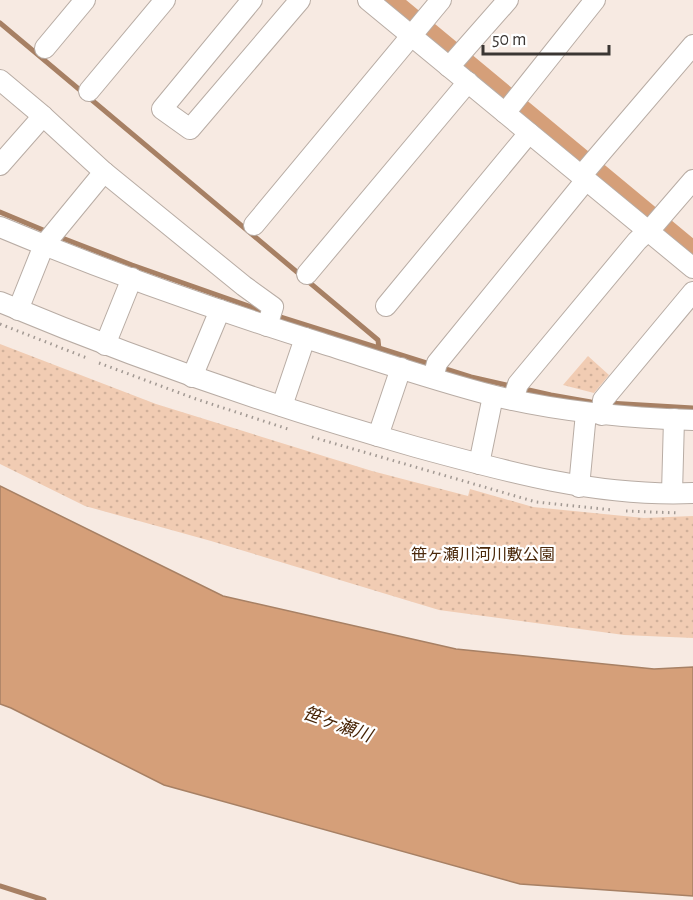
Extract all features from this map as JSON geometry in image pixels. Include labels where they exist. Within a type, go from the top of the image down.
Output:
[{"type":"street","points":[[45,48],[85,0]]},
{"type":"street","points":[[89,91],[165,0]]},
{"type":"street","points":[[252,0],[162,109],[190,129],[300,0]]},
{"type":"street","points":[[368,0],[418,27],[456,58],[468,82],[511,105],[529,133],[587,171],[655,224],[693,268]]},
{"type":"street","points":[[254,225],[441,0]]},
{"type":"street","points":[[456,58],[508,0]]},
{"type":"street","points":[[511,105],[595,0]]},
{"type":"street","points":[[435,371],[587,171],[693,45]]},
{"type":"street","points":[[0,80],[104,172],[235,303],[270,318],[305,338],[401,369],[435,371],[493,396],[515,392],[598,409],[683,420],[672,493]]},
{"type":"street","points":[[307,274],[468,82]]},
{"type":"street","points":[[0,165],[43,116]]},
{"type":"street","points":[[386,306],[529,133]]},
{"type":"street","points":[[18,310],[50,238],[104,172]]},
{"type":"street","points":[[515,392],[693,180]]},
{"type":"street","points":[[0,227],[50,238],[132,278],[235,303],[273,307],[270,318]]},
{"type":"street","points":[[105,345],[132,278]]},
{"type":"street","points":[[579,487],[598,409],[693,292]]},
{"type":"street","points":[[0,302],[105,345],[192,377],[378,436],[479,464],[579,487],[693,493]]},
{"type":"street","points":[[192,377],[235,303]]},
{"type":"street","points":[[282,406],[305,338]]},
{"type":"street","points":[[378,436],[401,369]]},
{"type":"street","points":[[479,464],[493,396]]},
{"type":"green space","name":"笹ヶ瀬川河川敷公園","points":[[0,344],[156,404],[372,471],[468,496],[470,489],[533,507],[644,518],[693,516],[693,638],[624,635],[439,610],[211,541],[85,506],[0,464]]},
{"type":"green space","points":[[588,356],[609,375],[594,393],[563,385]]},
{"type":"water","name":"笹ヶ瀬川","points":[[0,486],[223,596],[456,649],[654,669],[693,667],[693,896],[520,884],[164,785],[0,704]]},
{"type":"waterway","points":[[392,0],[693,250]]},
{"type":"waterway","points":[[0,23],[378,340],[379,349]]},
{"type":"waterway","points":[[0,212],[48,232]]},
{"type":"waterway","points":[[57,236],[277,316],[471,377],[591,402],[693,408]]},
{"type":"waterway","points":[[0,886],[44,900]]}]
